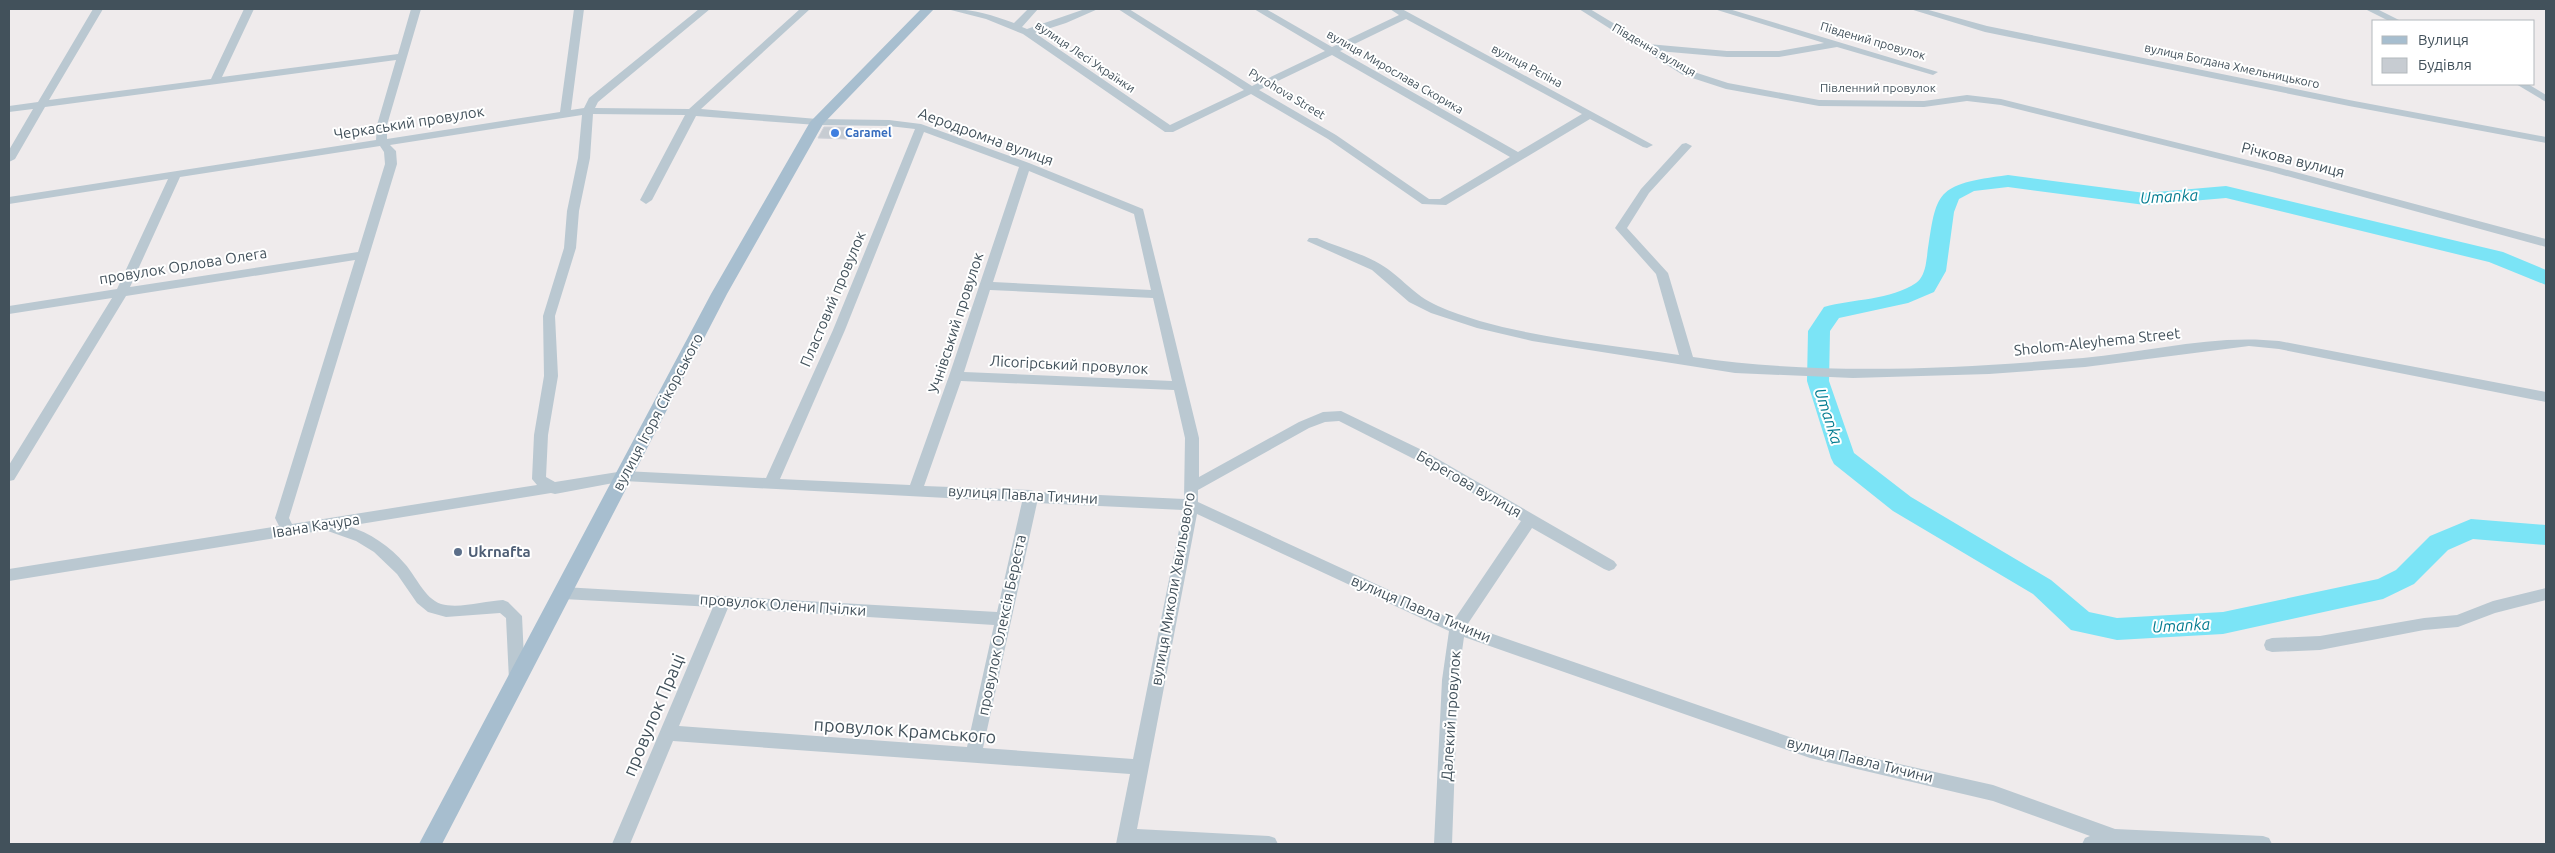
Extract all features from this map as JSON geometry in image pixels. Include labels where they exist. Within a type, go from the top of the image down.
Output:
[{"type":"main road","name":"вулиця Ігоря Сікорського","points":[[430,844],[719,294],[817,122],[928,9]]},
{"type":"street","points":[[9,159],[98,9]]},
{"type":"street","points":[[215,82],[249,9]]},
{"type":"street","points":[[288,530],[282,518],[391,164],[390,151],[382,142],[382,125],[416,9]]},
{"type":"street","points":[[565,114],[579,9]]},
{"type":"street","points":[[556,489],[540,478],[541,436],[551,376],[549,316],[570,248],[573,211],[584,158],[588,111],[593,100],[705,9]]},
{"type":"street","points":[[646,200],[692,112],[805,9]]},
{"type":"street","name":"вулиця Лесі Українки","points":[[952,9],[989,18],[1027,32],[1169,130]]},
{"type":"street","points":[[1016,28],[1033,9]]},
{"type":"street","points":[[1027,32],[1094,9]]},
{"type":"street","name":"Pyrohova Street","points":[[1123,9],[1293,116],[1332,136],[1426,202],[1442,204],[1518,157]]},
{"type":"street","name":"вулиця Мирослава Скорика","points":[[1259,9],[1518,157]]},
{"type":"street","name":"вулиця Рєпіна","points":[[1395,9],[1647,145]]},
{"type":"street","name":"Південна вулиця","points":[[1584,9],[1687,73],[1726,86]]},
{"type":"street","name":"Південий провулок","points":[[1719,9],[1933,72]]},
{"type":"street","name":"вулиця Богдана Хмельницького","points":[[1915,9],[1995,30],[2349,103],[2546,140]]},
{"type":"street","points":[[2370,9],[2394,20]]},
{"type":"street","points":[[1169,130],[1406,14]]},
{"type":"street","points":[[1646,46],[1727,54],[1779,54],[1840,44]]},
{"type":"street","points":[[9,109],[403,56]]},
{"type":"street","points":[[2523,85],[2546,98]]},
{"type":"street","name":"Півленний провулок","points":[[1726,86],[1819,102],[1924,104],[1967,98],[2032,108]]},
{"type":"street","name":"Річкова вулиця","points":[[2032,108],[2276,170],[2546,243]]},
{"type":"street","name":"Черкаський провулок","points":[[9,200],[588,111],[692,112],[817,122]]},
{"type":"street","points":[[1518,157],[1590,114]]},
{"type":"street","name":"Аеродромна вулиця","points":[[817,122],[889,122],[921,127],[1025,165],[1139,215]]},
{"type":"street","name":"Пластовий провулок","points":[[771,483],[839,330],[921,127]]},
{"type":"street","points":[[1686,146],[1646,191],[1621,228],[1662,273],[1687,360]]},
{"type":"street","name":"Учнівський провулок","points":[[915,490],[956,376],[1025,165]]},
{"type":"street","points":[[9,476],[122,292],[176,174]]},
{"type":"street","name":"вулиця Миколи Хвильового","points":[[1126,840],[1191,505],[1192,488],[1192,438],[1139,215]]},
{"type":"street","name":"Sholom-Aleyhema Street","points":[[1313,241],[1376,267],[1413,299],[1435,310],[1532,337],[1735,368],[1853,373],[1989,369],[2076,363],[2249,342],[2280,345],[2546,397]]},
{"type":"street","name":"провулок Орлова Олега","points":[[9,310],[363,254]]},
{"type":"street","points":[[985,286],[1158,294]]},
{"type":"street","name":"Лісогірський провулок","points":[[956,376],[1180,386]]},
{"type":"street","name":"Берегова вулиця","points":[[1192,488],[1304,425],[1323,417],[1341,416],[1419,455],[1610,565]]},
{"type":"street","name":"Івана Качура","points":[[9,575],[556,489],[624,476]]},
{"type":"street","name":"вулиця Павла Тичини","points":[[624,476],[1031,495],[1191,505],[1457,628],[1810,751],[1993,793],[2116,837],[2263,844]]},
{"type":"street","name":"провулок Олексія Береста","points":[[973,756],[1031,495]]},
{"type":"street","name":"Далекий провулок","points":[[1443,844],[1450,680],[1457,628],[1530,519]]},
{"type":"street","points":[[315,526],[347,530],[369,541],[402,569],[424,602],[442,610],[503,606],[514,616],[516,680]]},
{"type":"street","name":"провулок Олени Пчілки","points":[[563,593],[723,600],[1002,619]]},
{"type":"street","points":[[2272,645],[2320,643],[2424,624],[2458,621],[2493,607],[2546,594]]},
{"type":"street","name":"провулок Праці","points":[[621,844],[723,600]]},
{"type":"street","name":"провулок Крамського","points":[[668,733],[1140,767]]},
{"type":"street","points":[[2091,844],[2116,837]]},
{"type":"street","points":[[1126,840],[1268,844]]},
{"type":"building","name":"Caramel","points":[[824,127],[852,127],[847,139],[818,138]]},
{"type":"waterway","name":"Umanka","points":[[2546,278],[2496,257],[2226,192],[2145,199],[2008,181],[1969,186],[1951,196],[1944,212],[1935,271],[1926,287],[1900,298],[1832,312],[1819,331],[1818,381],[1843,458],[1902,504],[2042,587],[2081,622],[2117,629],[2223,623],[2383,588],[2405,577],[2439,543],[2471,529],[2546,535]]},
{"type":"place","name":"Caramel","points":[[835,133]]},
{"type":"place","name":"Ukrnafta","points":[[458,552]]}]
